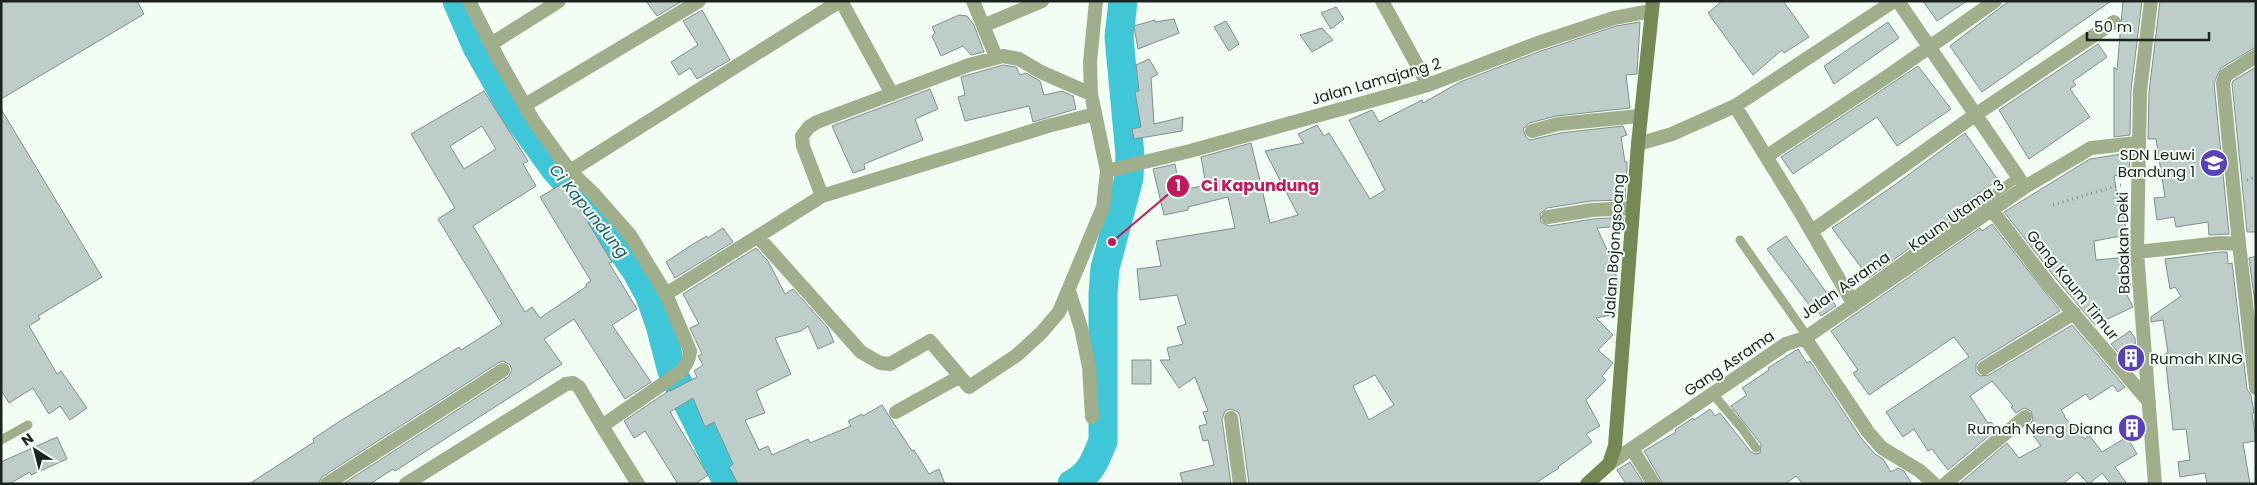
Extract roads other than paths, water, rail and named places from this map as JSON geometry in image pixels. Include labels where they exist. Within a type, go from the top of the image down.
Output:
[{"type":"main road","name":"Jalan Bojongsoang","points":[[1587,484],[1608,464],[1614,451],[1640,116],[1652,6]]},
{"type":"street","points":[[469,1],[525,105],[570,171],[630,234],[666,294],[690,352],[687,364],[680,372],[602,426]]},
{"type":"street","points":[[491,44],[559,1]]},
{"type":"street","points":[[570,171],[840,1],[892,94]]},
{"type":"street","points":[[973,1],[996,57]]},
{"type":"street","points":[[983,26],[1042,1]]},
{"type":"street","points":[[758,237],[861,352],[880,363],[890,364],[930,341],[966,385],[972,386],[1017,355],[1042,332],[1059,312],[1103,207],[1111,170],[1091,94],[1090,62],[1096,1]]},
{"type":"street","points":[[1382,1],[1428,85]]},
{"type":"street","points":[[1767,156],[1891,74],[1995,1]]},
{"type":"street","name":"Babakan Deki","points":[[2151,1],[2140,91],[2137,143],[2137,252],[2154,483]]},
{"type":"street","points":[[1638,144],[1672,134],[1735,106],[1901,3],[2021,182]]},
{"type":"street","points":[[525,105],[689,4]]},
{"type":"street","name":"Jalan Lamajang 2","points":[[1111,170],[1142,164],[1428,85],[1597,23],[1652,6]]},
{"type":"street","points":[[1812,231],[1975,115],[2114,22]]},
{"type":"street","points":[[822,196],[803,146],[802,136],[809,127],[817,122],[1003,56],[1019,59],[1042,72],[1091,94]]},
{"type":"street","points":[[2256,56],[2226,75],[2223,83],[2256,388]]},
{"type":"street","points":[[1735,106],[1812,231],[1852,302]]},
{"type":"street","points":[[666,294],[822,196],[1048,126],[1095,114]]},
{"type":"street","points":[[1532,131],[1558,124],[1640,116]]},
{"type":"street","name":"Kaum Utama 3","points":[[1805,335],[1992,210],[2021,182],[2091,148],[2137,143]]},
{"type":"street","points":[[1548,217],[1592,210],[1633,208]]},
{"type":"street","name":"Gang Kaum Timur","points":[[1992,210],[2050,286],[2149,402]]},
{"type":"street","points":[[2137,252],[2220,243],[2239,244]]},
{"type":"street","points":[[1069,291],[1081,328],[1089,367],[1092,417]]},
{"type":"street","points":[[1984,368],[2074,313]]},
{"type":"street","points":[[1805,335],[1868,432],[1882,448],[1920,471],[1934,484]]},
{"type":"street","name":"Gang Asrama","points":[[1608,464],[1786,344],[1805,335]]},
{"type":"street","points":[[327,484],[503,370]]},
{"type":"street","points":[[896,412],[960,376]]},
{"type":"street","points":[[406,484],[566,384],[573,383],[579,387],[638,484]]},
{"type":"street","points":[[1945,484],[2025,417]]},
{"type":"street","points":[[1231,418],[1240,484]]},
{"type":"street","points":[[1632,448],[1654,484]]},
{"type":"lane","name":"Jalan Asrama","points":[[1852,302],[2021,182]]},
{"type":"lane","points":[[1740,240],[1805,335]]},
{"type":"lane","points":[[1712,394],[1741,426],[1756,448]]},
{"type":"lane","points":[[1,440],[28,424]]},
{"type":"waterway","name":"Ci Kapundung","points":[[457,1],[477,47],[514,112],[555,169],[607,228],[637,272],[650,296],[672,371],[728,484]]},
{"type":"waterway","name":"Ci Kapundung","points":[[1072,484],[1088,471],[1103,441],[1103,293],[1105,268],[1129,178],[1130,155],[1119,37],[1123,1]]},
{"type":"place","name":"SDN Leuwi Bandung 1","points":[[2214,163]]},
{"type":"place","name":"Ci Kapundung","points":[[1112,242]]},
{"type":"place","name":"Rumah KING","points":[[2131,358]]},
{"type":"place","name":"Rumah Neng Diana","points":[[2132,428]]}]
